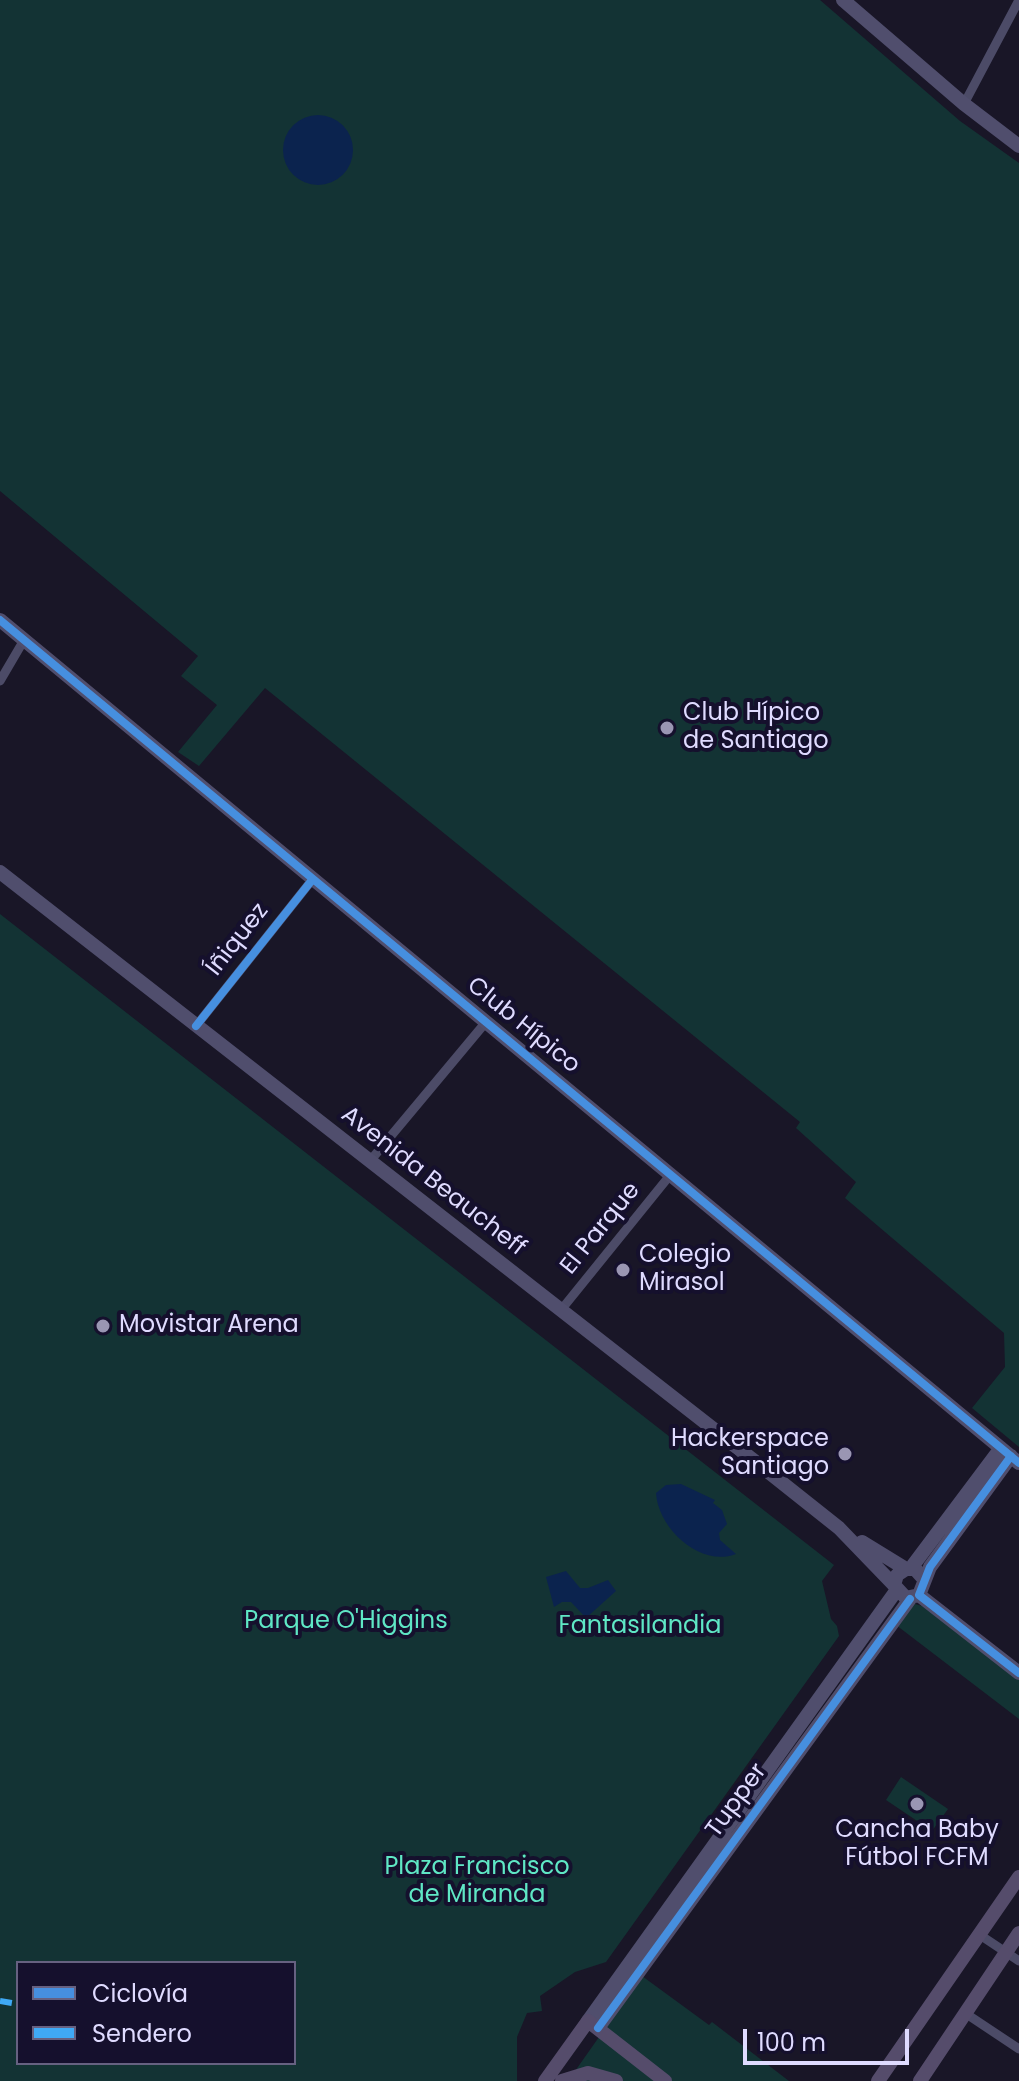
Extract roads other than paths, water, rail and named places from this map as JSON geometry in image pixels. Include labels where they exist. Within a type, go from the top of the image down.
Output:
[{"type":"main road","points":[[843,0],[964,104],[1019,146]]},
{"type":"main road","name":"Club Hípico","points":[[0,620],[1010,1456]]},
{"type":"main road","name":"Avenida Beaucheff","points":[[0,872],[839,1528],[924,1579]]},
{"type":"main road","points":[[909,1568],[1010,1456]]},
{"type":"main road","points":[[924,1579],[1010,1456]]},
{"type":"main road","name":"Avenida Beaucheff","points":[[839,1528],[895,1588],[914,1597]]},
{"type":"main road","name":"Tupper","points":[[593,2025],[895,1588],[897,1575],[909,1568]]},
{"type":"main road","name":"Tupper","points":[[593,2025],[914,1597],[924,1579]]},
{"type":"main road","points":[[914,1597],[1019,1673]]},
{"type":"main road","points":[[878,2081],[1019,1877]]},
{"type":"main road","points":[[920,2081],[1019,1933]]},
{"type":"main road","points":[[545,2081],[593,2025],[665,2081]]},
{"type":"main road","points":[[562,2081],[588,2073],[616,2081]]},
{"type":"street","points":[[964,104],[1019,0]]},
{"type":"street","points":[[0,681],[24,640]]},
{"type":"street","name":"Íñiquez","points":[[196,1026],[312,880]]},
{"type":"street","points":[[370,1161],[486,1022]]},
{"type":"street","name":"El Parque","points":[[561,1310],[671,1174]]},
{"type":"street","points":[[980,1935],[1019,1961]]},
{"type":"street","points":[[965,2013],[1019,2049]]},
{"type":"water","points":[[311,115],[325,115],[347,130],[353,150],[351,163],[343,175],[325,185],[311,185],[289,170],[283,157],[283,143],[298,121]]},
{"type":"water","points":[[681,1484],[715,1500],[713,1503],[722,1510],[727,1524],[719,1533],[720,1540],[736,1554],[722,1557],[695,1550],[673,1531],[664,1519],[656,1493],[666,1485]]},
{"type":"water","points":[[566,1571],[580,1588],[608,1580],[616,1591],[586,1618],[571,1602],[562,1602],[554,1607],[546,1577]]},
{"type":"place","name":"Club Hípico de Santiago","points":[[667,728]]},
{"type":"place","name":"Colegio Mirasol","points":[[623,1270]]},
{"type":"place","name":"Movistar Arena","points":[[103,1326]]},
{"type":"place","name":"Hackerspace Santiago","points":[[845,1454]]},
{"type":"place","name":"Cancha Baby Fútbol FCFM","points":[[917,1804]]},
{"type":"park label","name":"Parque O'Higgins","points":[[346,1622]]},
{"type":"park label","name":"Fantasilandia","points":[[640,1627]]},
{"type":"park label","name":"Plaza Francisco de Miranda","points":[[477,1882]]}]
